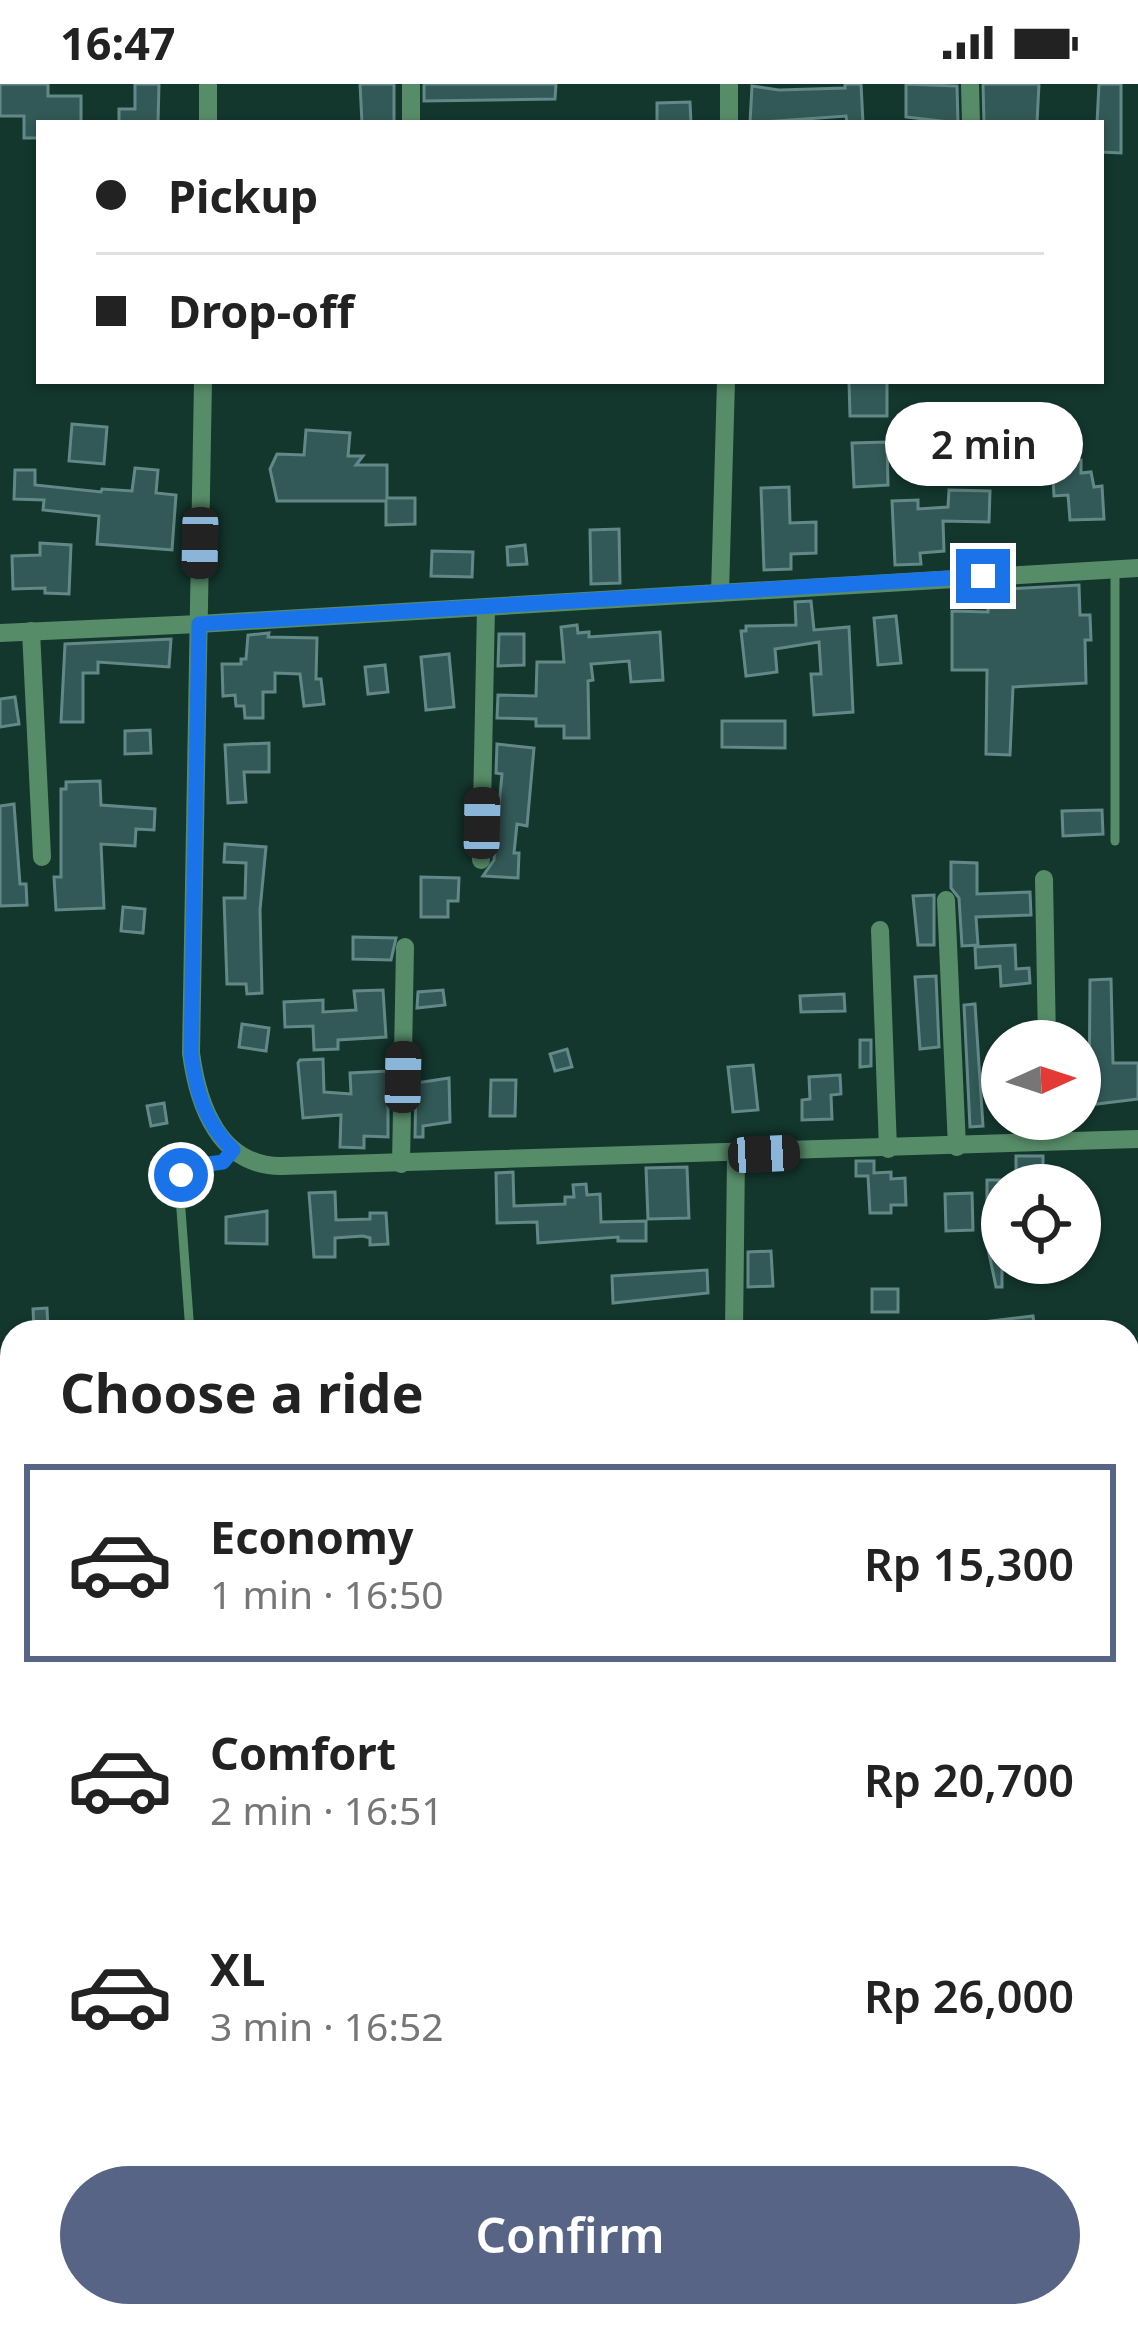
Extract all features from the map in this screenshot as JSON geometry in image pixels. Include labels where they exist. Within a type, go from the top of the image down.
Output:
[{"type":"street","points":[[208,84],[208,120]]},
{"type":"street","points":[[411,84],[412,120]]},
{"type":"street","points":[[729,84],[729,120]]},
{"type":"street","points":[[970,84],[970,120]]},
{"type":"street","points":[[203,384],[191,1053],[204,1110],[233,1150],[270,1166],[1138,1139]]},
{"type":"street","points":[[720,592],[725,384]]},
{"type":"street","points":[[0,633],[1138,568]]},
{"type":"street","points":[[482,860],[486,607]]},
{"type":"street","points":[[31,632],[42,856]]},
{"type":"street","points":[[1044,879],[1047,1020]]},
{"type":"street","points":[[946,900],[957,1147]]},
{"type":"street","points":[[880,930],[888,1149]]},
{"type":"street","points":[[401,1164],[405,947]]},
{"type":"street","points":[[734,1320],[736,1154]]},
{"type":"lane","points":[[1115,568],[1115,842]]},
{"type":"lane","points":[[189,1320],[178,1184],[187,1167],[217,1163],[233,1150]]},
{"type":"building","points":[[0,84],[48,84],[48,96],[81,96],[81,120],[36,120],[36,138],[24,138],[24,116],[0,116]]},
{"type":"building","points":[[135,84],[159,84],[158,120],[119,120],[119,109],[135,109]]},
{"type":"building","points":[[360,84],[394,84],[394,120],[362,120]]},
{"type":"building","points":[[424,84],[556,84],[555,99],[424,101]]},
{"type":"building","points":[[845,84],[861,84],[863,120],[847,120],[846,116],[750,120],[752,86],[845,88]]},
{"type":"building","points":[[906,84],[957,86],[958,120],[906,117]]},
{"type":"building","points":[[983,84],[1039,84],[1037,120],[984,120]]},
{"type":"building","points":[[1099,84],[1121,84],[1121,153],[1104,152],[1104,120],[1097,120]]},
{"type":"building","points":[[690,102],[691,120],[657,120],[657,103]]},
{"type":"building","points":[[849,384],[887,384],[887,416],[850,416]]},
{"type":"building","points":[[72,424],[107,427],[104,464],[69,461]]},
{"type":"building","points":[[306,430],[350,433],[348,456],[363,456],[356,465],[387,465],[387,498],[415,498],[415,524],[386,525],[386,501],[277,501],[270,469],[277,454],[304,455]]},
{"type":"building","points":[[887,442],[888,485],[854,487],[852,443]]},
{"type":"building","points":[[1081,460],[1081,473],[1091,472],[1094,487],[1102,486],[1104,519],[1070,520],[1068,495],[1054,496],[1052,462]]},
{"type":"building","points":[[135,468],[158,470],[156,493],[176,495],[172,550],[97,544],[99,516],[43,510],[44,500],[14,499],[15,470],[35,470],[35,485],[101,492],[132,491]]},
{"type":"building","points":[[789,487],[790,523],[816,522],[816,553],[791,554],[791,569],[764,570],[761,488]]},
{"type":"building","points":[[949,490],[990,491],[989,522],[943,521],[944,551],[920,553],[921,564],[895,565],[892,501],[918,500],[918,509],[948,507]]},
{"type":"building","points":[[619,529],[620,583],[591,584],[590,530]]},
{"type":"building","points":[[40,543],[71,545],[69,594],[45,593],[45,588],[13,589],[12,556],[40,555]]},
{"type":"building","points":[[525,545],[527,564],[508,565],[507,547]]},
{"type":"building","points":[[432,551],[473,552],[472,577],[431,576]]},
{"type":"building","points":[[1079,585],[1080,615],[1090,615],[1086,683],[1013,687],[1010,755],[986,754],[987,670],[952,670],[952,611],[988,612],[988,590]]},
{"type":"building","points":[[811,601],[814,630],[849,627],[853,712],[814,715],[811,674],[821,674],[819,642],[775,649],[777,672],[746,676],[741,631],[746,626],[796,625],[795,602]]},
{"type":"building","points":[[896,616],[901,663],[878,665],[874,618]]},
{"type":"building","points":[[577,625],[578,633],[589,632],[589,637],[660,632],[663,680],[631,682],[629,661],[591,664],[589,738],[564,738],[564,726],[536,726],[536,719],[497,718],[498,695],[536,696],[537,662],[564,662],[561,627]]},
{"type":"building","points":[[269,633],[268,637],[317,638],[316,679],[321,679],[324,704],[304,706],[300,674],[275,673],[275,692],[263,692],[263,718],[245,718],[244,706],[236,706],[235,695],[223,696],[222,664],[241,664],[246,659],[248,635]]},
{"type":"building","points":[[499,634],[524,634],[524,665],[498,666]]},
{"type":"building","points":[[171,639],[169,667],[98,662],[98,673],[83,673],[83,722],[61,722],[65,644]]},
{"type":"building","points":[[449,654],[454,707],[426,710],[421,657]]},
{"type":"building","points":[[385,665],[388,692],[368,694],[365,667]]},
{"type":"building","points":[[15,697],[19,724],[0,727],[0,699]]},
{"type":"building","points":[[722,721],[785,721],[785,748],[722,747]]},
{"type":"building","points":[[150,730],[151,753],[125,754],[125,731]]},
{"type":"building","points":[[269,743],[269,772],[244,772],[246,802],[228,803],[225,745]]},
{"type":"building","points":[[497,744],[534,748],[527,826],[517,824],[518,878],[483,876],[494,860],[502,774],[496,773]]},
{"type":"building","points":[[100,781],[101,805],[155,809],[154,830],[136,829],[135,846],[101,844],[104,908],[56,910],[54,877],[61,877],[61,789],[66,789],[66,782]]},
{"type":"building","points":[[14,804],[20,884],[26,884],[27,905],[0,906],[0,806]]},
{"type":"building","points":[[1102,810],[1103,834],[1063,836],[1062,811]]},
{"type":"building","points":[[225,844],[266,847],[260,910],[262,993],[247,994],[246,984],[227,984],[224,898],[245,898],[246,863],[224,862]]},
{"type":"building","points":[[951,862],[977,863],[977,894],[1030,892],[1031,915],[976,917],[978,945],[962,946]]},
{"type":"building","points":[[421,877],[459,878],[458,901],[448,901],[448,917],[421,917]]},
{"type":"building","points":[[934,895],[934,945],[918,945],[913,896]]},
{"type":"building","points":[[123,907],[145,909],[143,933],[121,931]]},
{"type":"building","points":[[353,937],[396,938],[391,960],[353,959]]},
{"type":"building","points":[[1015,945],[1016,969],[1029,968],[1030,983],[1001,986],[1000,966],[976,968],[975,947]]},
{"type":"building","points":[[936,976],[939,1047],[920,1049],[915,977]]},
{"type":"building","points":[[1111,979],[1113,1063],[1138,1063],[1138,1099],[1101,1104],[1101,1020],[1090,1020],[1090,980]]},
{"type":"building","points":[[383,990],[386,1037],[338,1040],[338,1049],[314,1050],[313,1026],[285,1027],[284,1002],[323,1000],[323,1012],[356,1010],[354,991]]},
{"type":"building","points":[[443,990],[445,1005],[417,1008],[418,992]]},
{"type":"building","points":[[844,994],[845,1011],[801,1012],[800,996]]},
{"type":"building","points":[[975,1004],[981,1126],[970,1127],[964,1005]]},
{"type":"building","points":[[242,1024],[269,1028],[266,1051],[239,1047]]},
{"type":"building","points":[[860,1040],[871,1040],[871,1066],[860,1067]]},
{"type":"building","points":[[567,1049],[572,1067],[555,1071],[550,1054]]},
{"type":"building","points":[[323,1059],[324,1092],[351,1094],[350,1073],[388,1071],[388,1137],[364,1136],[364,1148],[340,1147],[341,1115],[303,1118],[298,1063]]},
{"type":"building","points":[[753,1065],[758,1110],[733,1112],[728,1067]]},
{"type":"building","points":[[840,1075],[841,1094],[831,1095],[832,1119],[802,1120],[802,1100],[810,1099],[809,1077]]},
{"type":"building","points":[[449,1078],[450,1122],[423,1126],[423,1137],[415,1137],[416,1083]]},
{"type":"building","points":[[491,1080],[516,1080],[515,1116],[490,1116]]},
{"type":"building","points":[[164,1103],[167,1123],[151,1126],[147,1106]]},
{"type":"building","points":[[1016,1156],[1043,1156],[1043,1164],[1016,1164]]},
{"type":"building","points":[[856,1161],[874,1161],[874,1173],[891,1172],[891,1179],[905,1178],[906,1205],[891,1205],[891,1213],[870,1213],[868,1176],[856,1176]]},
{"type":"building","points":[[687,1167],[689,1218],[648,1219],[646,1168]]},
{"type":"building","points":[[513,1172],[514,1206],[565,1204],[565,1197],[574,1197],[573,1185],[586,1184],[587,1195],[600,1194],[601,1222],[646,1221],[646,1241],[618,1241],[618,1237],[538,1243],[537,1222],[497,1223],[496,1173]]},
{"type":"building","points":[[335,1192],[336,1220],[370,1219],[370,1213],[386,1213],[388,1244],[370,1245],[370,1238],[363,1236],[335,1238],[335,1257],[314,1257],[309,1193]]},
{"type":"building","points":[[972,1193],[973,1230],[946,1231],[945,1194]]},
{"type":"building","points":[[267,1211],[267,1244],[226,1243],[226,1217]]},
{"type":"building","points":[[771,1251],[773,1286],[748,1287],[748,1252]]},
{"type":"building","points":[[707,1270],[708,1293],[613,1303],[612,1276]]},
{"type":"building","points":[[872,1289],[898,1289],[898,1312],[872,1312]]},
{"type":"building","points":[[47,1308],[48,1320],[34,1320],[33,1309]]},
{"type":"route","points":[[181,1175],[187,1167],[223,1162],[233,1150],[204,1110],[191,1053],[199,624],[983,576]]}]
